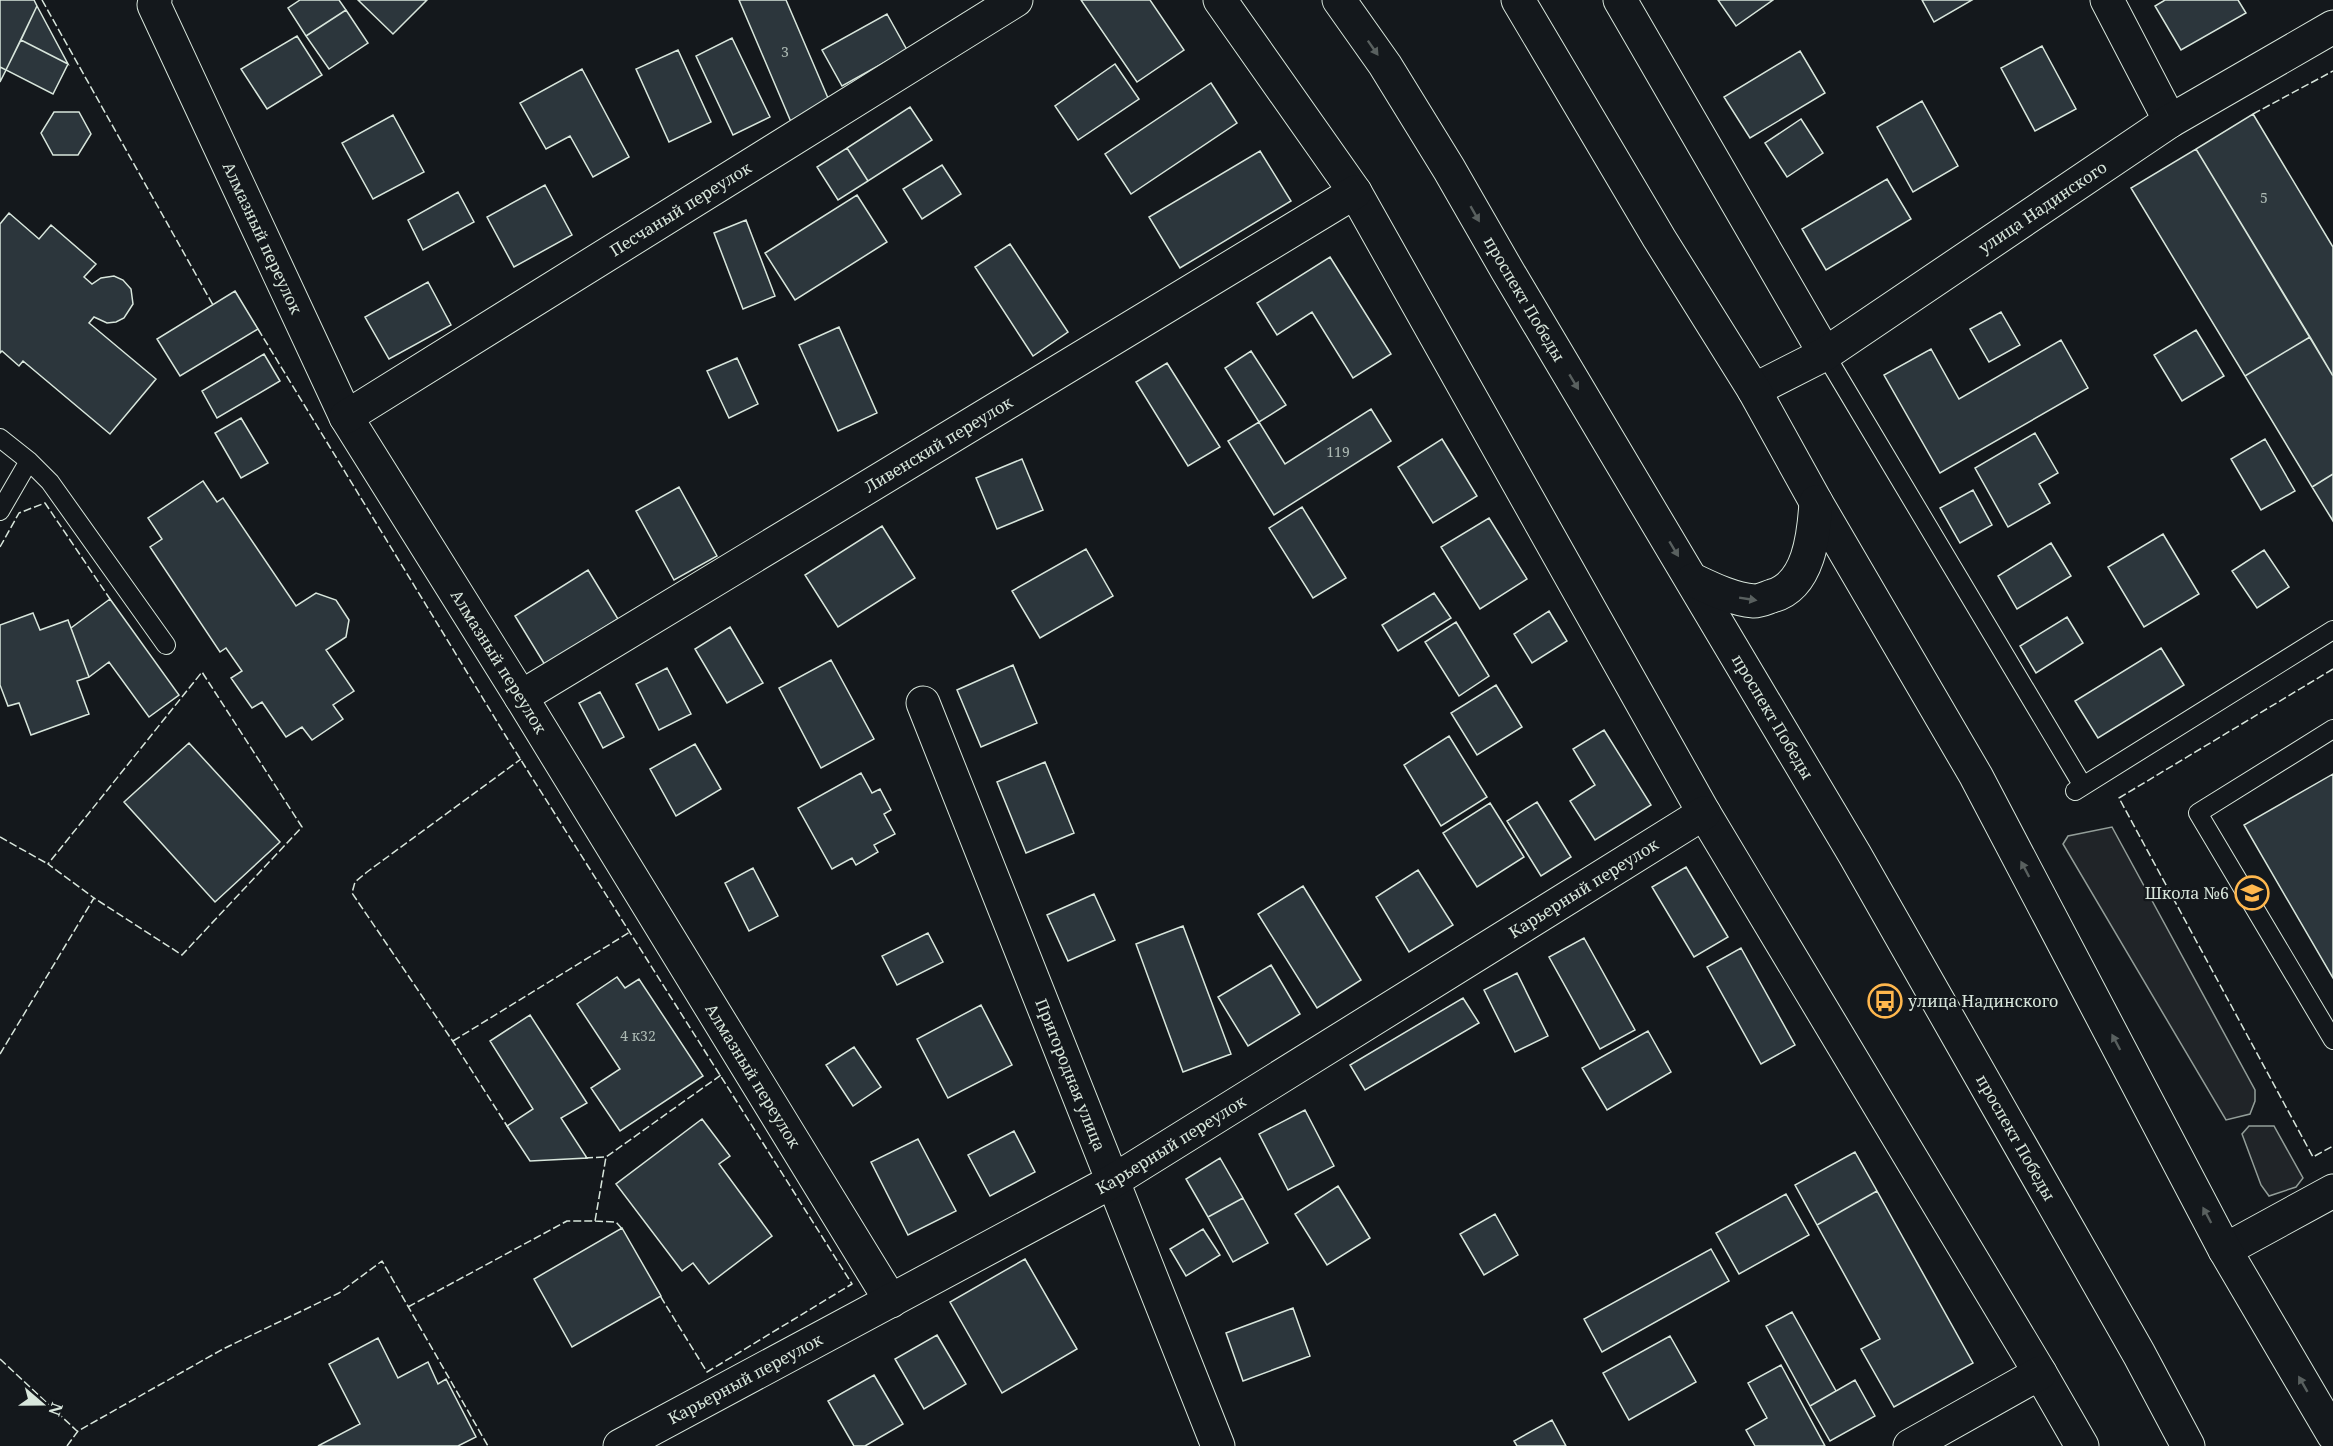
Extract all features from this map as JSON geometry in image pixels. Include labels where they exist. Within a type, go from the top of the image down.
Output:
[{"type":"street","name":"Алмазный переулок","points":[[155,0],[154,5],[346,417],[521,697],[891,1301]]},
{"type":"street","name":"Песчаный переулок","points":[[346,417],[1016,0]]},
{"type":"street","points":[[1220,0],[1355,192],[1704,813],[2082,1446]]},
{"type":"street","name":"проспект Победы","points":[[1339,0],[1385,65],[1449,169],[1855,855],[2139,1354],[2188,1446]]},
{"type":"street","points":[[1518,0],[1659,238],[1754,390],[1816,502],[1976,776],[2225,1250],[2333,1434]]},
{"type":"street","points":[[1620,0],[1825,354]]},
{"type":"street","points":[[2107,0],[2170,121]]},
{"type":"street","name":"улица Надинского","points":[[1754,390],[1825,354],[2170,121],[2333,27]]},
{"type":"street","name":"Ливенский переулок","points":[[521,697],[1355,192]]},
{"type":"street","points":[[1693,580],[1726,595],[1756,601],[1782,594],[1796,579],[1805,561],[1814,535],[1816,502]]},
{"type":"street","name":"Пригородная улица","points":[[923,703],[1218,1446]]},
{"type":"street","name":"Карьерный переулок","points":[[620,1446],[1113,1182],[1704,813]]},
{"type":"street","points":[[2225,1250],[2333,1191]]},
{"type":"street","points":[[1910,1446],[2040,1373]]},
{"type":"lane","points":[[1825,354],[2079,788],[2333,630]]},
{"type":"lane","points":[[0,438],[29,460],[50,482],[166,645]]},
{"type":"lane","points":[[0,511],[29,460]]},
{"type":"lane","points":[[2333,729],[2198,813],[2333,1040]]},
{"type":"shaded area","points":[[2112,827],[2255,1090],[2255,1101],[2250,1114],[2226,1120],[2063,844],[2068,836]]},
{"type":"shaded area","points":[[2249,1126],[2274,1126],[2303,1178],[2296,1187],[2269,1196],[2261,1185],[2242,1134]]},
{"type":"building","points":[[0,0],[34,0],[37,6],[6,70],[0,67]]},
{"type":"building","points":[[300,0],[339,0],[346,10],[306,36],[288,8]]},
{"type":"building","points":[[358,0],[427,0],[393,34]]},
{"type":"building","points":[[739,0],[786,0],[831,105],[791,122]]},
{"type":"building","points":[[1081,0],[1150,0],[1184,50],[1137,82]]},
{"type":"building","points":[[1718,0],[1773,0],[1736,26]]},
{"type":"building","points":[[1922,0],[1972,0],[1934,22]]},
{"type":"building","points":[[2165,0],[2238,0],[2246,13],[2181,50],[2155,6]]},
{"type":"building","points":[[37,6],[68,64],[21,40]]},
{"type":"building","points":[[346,10],[368,43],[329,69],[306,36]]},
{"type":"building","points":[[887,14],[907,50],[842,86],[822,50]]},
{"type":"building","points":[[297,36],[322,75],[267,109],[241,69]]},
{"type":"building","points":[[732,38],[770,117],[733,135],[696,56]]},
{"type":"building","points":[[21,40],[68,64],[53,94],[6,70]]},
{"type":"building","points":[[2042,46],[2076,109],[2035,131],[2001,68]]},
{"type":"building","points":[[678,50],[711,122],[669,142],[636,69]]},
{"type":"building","points":[[1800,51],[1825,93],[1750,138],[1724,97]]},
{"type":"building","points":[[1115,64],[1139,99],[1078,140],[1055,106]]},
{"type":"building","points":[[0,67],[6,70],[0,82]]},
{"type":"building","points":[[582,69],[629,157],[593,177],[570,136],[546,149],[520,103]]},
{"type":"building","points":[[1211,83],[1237,123],[1131,194],[1105,154]]},
{"type":"building","points":[[1922,101],[1958,166],[1913,192],[1877,127]]},
{"type":"building","points":[[910,107],[932,140],[868,181],[847,148]]},
{"type":"building","points":[[54,112],[79,112],[91,134],[78,155],[53,155],[41,133]]},
{"type":"building","points":[[2253,114],[2333,247],[2333,376],[2196,149]]},
{"type":"building","points":[[393,115],[424,172],[373,199],[342,143]]},
{"type":"building","points":[[1801,119],[1823,153],[1787,177],[1765,143]]},
{"type":"building","points":[[847,148],[868,181],[838,200],[817,167]]},
{"type":"building","points":[[2196,149],[2310,337],[2245,376],[2131,188]]},
{"type":"building","points":[[1260,151],[1291,201],[1180,268],[1149,217]]},
{"type":"building","points":[[942,165],[961,194],[922,219],[903,189]]},
{"type":"building","points":[[1887,179],[1911,219],[1826,270],[1802,229]]},
{"type":"building","points":[[545,185],[572,235],[514,267],[487,217]]},
{"type":"building","points":[[458,192],[474,222],[423,250],[408,220]]},
{"type":"building","points":[[857,195],[887,242],[795,300],[765,253]]},
{"type":"building","points":[[9,213],[39,239],[51,225],[96,264],[84,277],[92,284],[101,278],[114,276],[123,280],[131,289],[133,304],[124,318],[107,323],[94,317],[89,323],[156,379],[110,434],[23,361],[19,366],[2,351],[0,353],[0,224]]},
{"type":"building","points":[[746,220],[775,296],[743,309],[714,233]]},
{"type":"building","points":[[1010,244],[1068,332],[1033,356],[975,267]]},
{"type":"building","points":[[1330,257],[1391,354],[1353,378],[1312,312],[1277,335],[1257,303]]},
{"type":"building","points":[[428,282],[451,325],[389,359],[365,317]]},
{"type":"building","points":[[235,291],[258,329],[180,376],[157,339]]},
{"type":"building","points":[[2001,312],[2020,345],[1989,362],[1970,329]]},
{"type":"building","points":[[839,327],[877,413],[838,431],[799,345]]},
{"type":"building","points":[[2196,330],[2224,376],[2182,401],[2154,355]]},
{"type":"building","points":[[2310,337],[2333,376],[2333,474],[2312,487],[2245,376]]},
{"type":"building","points":[[2061,340],[2088,388],[1940,473],[1884,375],[1931,349],[1959,399]]},
{"type":"building","points":[[1251,351],[1286,405],[1259,422],[1225,368]]},
{"type":"building","points":[[264,354],[280,381],[217,418],[202,391]]},
{"type":"building","points":[[737,358],[758,404],[729,418],[707,371]]},
{"type":"building","points":[[1167,363],[1220,447],[1188,466],[1136,382]]},
{"type":"building","points":[[1371,409],[1391,441],[1274,515],[1228,441],[1259,422],[1285,464]]},
{"type":"building","points":[[241,418],[268,463],[241,478],[215,433]]},
{"type":"building","points":[[2035,433],[2058,473],[2039,484],[2050,503],[2008,527],[1975,468]]},
{"type":"building","points":[[1442,439],[1477,496],[1433,523],[1398,467]]},
{"type":"building","points":[[2265,439],[2295,491],[2261,510],[2231,459]]},
{"type":"building","points":[[1022,459],[1043,510],[997,529],[976,478]]},
{"type":"building","points":[[2333,474],[2333,521],[2312,487]]},
{"type":"building","points":[[203,481],[217,502],[223,498],[296,606],[316,593],[336,600],[349,620],[346,637],[326,650],[354,691],[333,705],[343,719],[312,740],[302,727],[286,737],[262,702],[252,708],[231,678],[242,671],[226,648],[220,652],[150,547],[162,539],[148,518]]},
{"type":"building","points":[[679,487],[717,556],[674,580],[636,511]]},
{"type":"building","points":[[1973,490],[1992,525],[1960,543],[1940,508]]},
{"type":"building","points":[[1302,507],[1346,578],[1313,598],[1269,528]]},
{"type":"building","points":[[1489,518],[1527,579],[1480,609],[1441,547]]},
{"type":"building","points":[[882,526],[915,578],[838,627],[805,575]]},
{"type":"building","points":[[2163,534],[2199,594],[2144,627],[2108,567]]},
{"type":"building","points":[[2051,543],[2071,576],[2017,609],[1998,576]]},
{"type":"building","points":[[1086,549],[1113,596],[1040,638],[1012,591]]},
{"type":"building","points":[[2264,550],[2289,587],[2257,608],[2232,571]]},
{"type":"building","points":[[588,570],[618,619],[545,665],[515,616]]},
{"type":"building","points":[[1434,593],[1451,618],[1398,651],[1382,625]]},
{"type":"building","points":[[110,599],[179,695],[149,717],[109,662],[89,677],[71,628]]},
{"type":"building","points":[[1549,611],[1567,641],[1532,663],[1514,634]]},
{"type":"building","points":[[33,613],[40,630],[68,620],[89,677],[77,681],[89,714],[31,735],[19,703],[8,706],[0,685],[0,625]]},
{"type":"building","points":[[2067,617],[2083,643],[2036,673],[2020,646]]},
{"type":"building","points":[[1456,622],[1489,676],[1459,696],[1425,642]]},
{"type":"building","points":[[730,627],[763,683],[727,703],[695,649]]},
{"type":"building","points":[[2161,648],[2184,685],[2098,738],[2075,701]]},
{"type":"building","points":[[831,660],[874,739],[821,768],[779,688]]},
{"type":"building","points":[[1013,665],[1037,723],[981,747],[957,690]]},
{"type":"building","points":[[667,668],[691,714],[659,730],[636,684]]},
{"type":"building","points":[[1496,685],[1522,727],[1477,755],[1451,713]]},
{"type":"building","points":[[600,692],[624,737],[603,748],[579,703]]},
{"type":"building","points":[[1604,730],[1651,805],[1595,840],[1570,801],[1595,785],[1573,749]]},
{"type":"building","points":[[1449,736],[1487,797],[1441,826],[1404,765]]},
{"type":"building","points":[[189,743],[280,842],[215,902],[124,802]]},
{"type":"building","points":[[695,744],[721,789],[676,816],[650,769]]},
{"type":"building","points":[[1045,762],[1074,833],[1026,853],[997,782]]},
{"type":"building","points":[[861,773],[872,793],[880,789],[891,810],[884,814],[895,834],[874,845],[878,852],[856,865],[852,858],[832,869],[798,808]]},
{"type":"building","points":[[2333,774],[2333,978],[2244,825]]},
{"type":"building","points":[[1537,802],[1571,857],[1541,876],[1507,821]]},
{"type":"building","points":[[1490,803],[1524,857],[1477,887],[1443,833]]},
{"type":"building","points":[[1686,867],[1728,937],[1694,957],[1652,887]]},
{"type":"building","points":[[753,868],[778,916],[749,931],[725,883]]},
{"type":"building","points":[[1418,870],[1453,925],[1409,952],[1376,897]]},
{"type":"building","points":[[1303,886],[1361,980],[1317,1008],[1258,914]]},
{"type":"building","points":[[1094,894],[1115,940],[1068,961],[1047,915]]},
{"type":"building","points":[[1183,926],[1231,1054],[1183,1072],[1136,944]]},
{"type":"building","points":[[928,933],[943,962],[897,985],[882,956]]},
{"type":"building","points":[[1584,938],[1635,1030],[1600,1049],[1549,957]]},
{"type":"building","points":[[1741,948],[1795,1045],[1761,1064],[1707,967]]},
{"type":"building","points":[[1271,965],[1300,1014],[1248,1046],[1218,997]]},
{"type":"building","points":[[1517,973],[1548,1036],[1515,1052],[1484,990]]},
{"type":"building","points":[[617,977],[625,988],[639,979],[703,1076],[620,1131],[591,1088],[620,1069],[577,1004]]},
{"type":"building","points":[[1463,998],[1479,1023],[1365,1090],[1350,1065]]},
{"type":"building","points":[[981,1005],[1012,1065],[948,1098],[917,1039]]},
{"type":"building","points":[[530,1015],[587,1103],[561,1118],[587,1158],[530,1161],[507,1126],[533,1109],[490,1041]]},
{"type":"building","points":[[1648,1031],[1671,1072],[1607,1110],[1582,1068]]},
{"type":"building","points":[[854,1047],[881,1087],[853,1106],[826,1065]]},
{"type":"building","points":[[1305,1110],[1334,1166],[1288,1190],[1259,1134]]},
{"type":"building","points":[[702,1119],[730,1156],[719,1164],[772,1236],[709,1284],[693,1263],[682,1271],[616,1184]]},
{"type":"building","points":[[1014,1131],[1035,1172],[990,1196],[968,1155]]},
{"type":"building","points":[[918,1139],[956,1211],[908,1235],[871,1162]]},
{"type":"building","points":[[1855,1152],[1877,1191],[1817,1225],[1795,1185]]},
{"type":"building","points":[[1220,1158],[1243,1198],[1208,1217],[1186,1179]]},
{"type":"building","points":[[1338,1186],[1370,1238],[1327,1265],[1295,1214]]},
{"type":"building","points":[[1877,1191],[1973,1363],[1894,1407],[1861,1349],[1880,1339],[1817,1225]]},
{"type":"building","points":[[1786,1194],[1809,1235],[1739,1274],[1716,1233]]},
{"type":"building","points":[[1243,1198],[1268,1243],[1233,1262],[1208,1217]]},
{"type":"building","points":[[1495,1214],[1518,1255],[1484,1275],[1460,1234]]},
{"type":"building","points":[[622,1228],[661,1296],[572,1347],[534,1279]]},
{"type":"building","points":[[1203,1229],[1220,1255],[1186,1276],[1170,1249]]},
{"type":"building","points":[[1711,1249],[1729,1281],[1602,1352],[1584,1319]]},
{"type":"building","points":[[1025,1259],[1077,1349],[1002,1393],[950,1302]]},
{"type":"building","points":[[1293,1308],[1310,1356],[1243,1381],[1226,1333]]},
{"type":"building","points":[[1792,1312],[1836,1391],[1810,1406],[1766,1326]]},
{"type":"building","points":[[937,1335],[966,1384],[924,1409],[895,1359]]},
{"type":"building","points":[[1670,1336],[1696,1382],[1629,1420],[1603,1373]]},
{"type":"building","points":[[378,1338],[398,1378],[428,1362],[438,1384],[446,1379],[476,1437],[458,1446],[318,1446],[360,1424],[329,1364]]},
{"type":"building","points":[[1781,1365],[1825,1446],[1755,1446],[1746,1430],[1767,1418],[1748,1383]]},
{"type":"building","points":[[874,1375],[903,1424],[865,1446],[854,1446],[828,1401]]},
{"type":"building","points":[[1855,1380],[1875,1416],[1830,1441],[1810,1406]]},
{"type":"building","points":[[1552,1420],[1566,1446],[1517,1446],[1514,1441]]},
{"type":"fence","points":[[42,0],[213,305]]},
{"type":"fence","points":[[2253,114],[2333,71]]},
{"type":"fence","points":[[258,329],[507,738],[852,1284],[707,1372],[659,1294]]},
{"type":"fence","points":[[0,547],[19,513],[45,503],[110,599]]},
{"type":"fence","points":[[2333,669],[2119,798],[2313,1157],[2333,1146]]},
{"type":"fence","points":[[0,1054],[94,898],[182,955],[302,827],[202,672],[48,864],[94,898]]},
{"type":"fence","points":[[509,1129],[454,1043],[352,893],[355,882],[367,872],[521,759]]},
{"type":"fence","points":[[0,837],[48,864]]},
{"type":"fence","points":[[453,1041],[630,932]]},
{"type":"fence","points":[[585,1158],[606,1157],[721,1075]]},
{"type":"fence","points":[[408,1307],[567,1221],[595,1221],[606,1157]]},
{"type":"fence","points":[[595,1221],[616,1222],[624,1231]]},
{"type":"fence","points":[[67,1446],[78,1431],[223,1349],[339,1293],[382,1261],[488,1446]]},
{"type":"fence","points":[[0,1359],[77,1431]]},
{"type":"place","name":"Школа №6","points":[[2252,893]]},
{"type":"place","name":"улица Надинского","points":[[1885,1001]]}]
